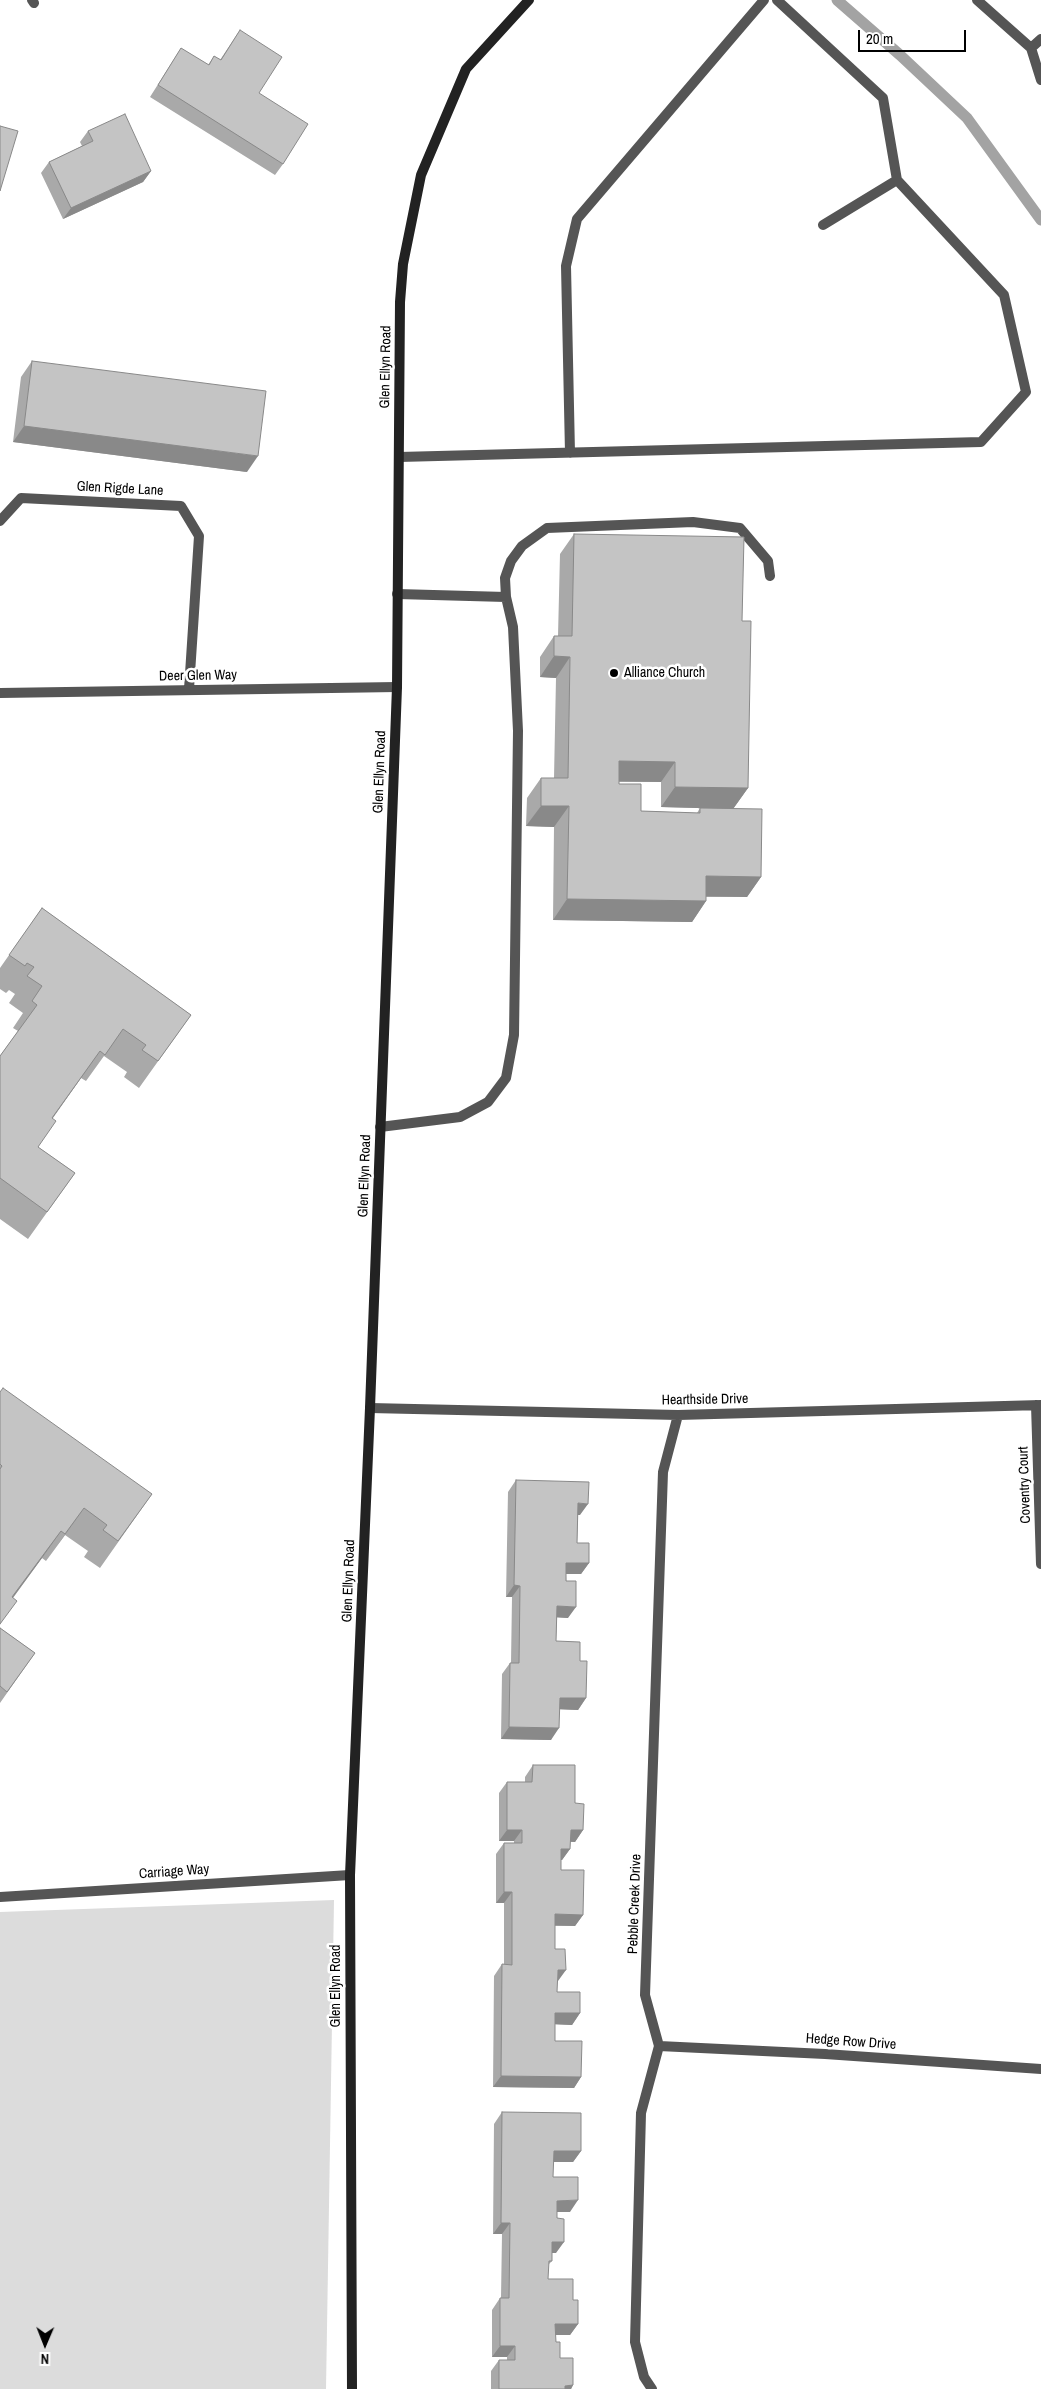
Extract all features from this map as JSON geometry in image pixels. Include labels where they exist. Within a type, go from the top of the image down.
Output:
[{"type":"street","name":"Glen Ellyn Road","points":[[352,2389],[350,1875],[370,1408],[397,688],[400,302],[403,264],[421,175],[466,69],[529,0]]},
{"type":"street","points":[[570,453],[566,266],[577,219],[764,0]]},
{"type":"street","points":[[399,457],[981,442],[1026,392],[1004,295],[897,180],[883,98],[777,0]]},
{"type":"street","points":[[977,0],[1031,48],[1041,80]]},
{"type":"street","points":[[1031,48],[1041,39]]},
{"type":"street","points":[[822,226],[897,180]]},
{"type":"street","name":"Glen Rigde Lane","points":[[0,521],[22,498],[181,506],[199,536],[189,689]]},
{"type":"street","points":[[380,1127],[460,1117],[488,1102],[506,1078],[514,1035],[518,731],[512,627],[504,578],[511,561],[522,546],[547,528],[693,522],[740,528],[768,561],[770,576]]},
{"type":"street","points":[[397,594],[506,597]]},
{"type":"street","name":"Deer Glen Way","points":[[0,693],[189,689],[397,688]]},
{"type":"street","name":"Hearthside Drive","points":[[370,1408],[678,1415],[1038,1405]]},
{"type":"street","name":"Coventry Court","points":[[1038,1405],[1041,1564]]},
{"type":"street","name":"Pebble Creek Drive","points":[[659,2046],[645,1995],[663,1472],[678,1415]]},
{"type":"street","name":"Carriage Way","points":[[1,1894],[350,1875]]},
{"type":"street","points":[[652,2389],[644,2377],[635,2342],[641,2113],[659,2046]]},
{"type":"street","name":"Hedge Row Drive","points":[[659,2046],[825,2054],[1041,2069]]},
{"type":"shaded area","points":[[334,1900],[326,2389],[0,2389],[0,1912]]},
{"type":"building","points":[[240,30],[282,57],[259,93],[308,124],[283,164],[158,85],[181,48],[209,65],[214,56],[221,60]]},
{"type":"building","points":[[125,114],[151,171],[71,208],[49,162],[93,141],[88,131]]},
{"type":"building","points":[[0,126],[18,131],[0,191]]},
{"type":"building","points":[[32,361],[266,391],[258,456],[24,426]]},
{"type":"building","points":[[574,534],[744,537],[742,621],[751,621],[748,788],[675,787],[675,762],[619,761],[619,784],[641,784],[641,811],[700,813],[700,808],[762,809],[761,877],[706,876],[706,901],[567,899],[569,806],[541,806],[541,778],[568,778],[570,657],[554,656],[554,636],[572,636]]},
{"type":"building","points":[[42,908],[191,1015],[158,1061],[142,1050],[146,1045],[123,1029],[105,1055],[100,1051],[52,1118],[56,1121],[38,1147],[75,1173],[47,1212],[0,1178],[0,1056],[37,1005],[32,1001],[42,986],[27,976],[34,967],[27,963],[25,966],[9,955]]},
{"type":"building","points":[[3,1388],[152,1494],[118,1541],[103,1530],[107,1525],[84,1508],[65,1534],[61,1531],[12,1597],[17,1601],[0,1624],[0,1469],[2,1466],[0,1464],[0,1392]]},
{"type":"building","points":[[516,1480],[589,1482],[588,1504],[578,1503],[577,1543],[589,1543],[589,1563],[566,1563],[566,1581],[576,1581],[576,1607],[557,1606],[556,1641],[580,1642],[580,1661],[587,1661],[586,1698],[560,1698],[559,1728],[509,1727],[510,1663],[519,1663],[520,1586],[514,1585]]},
{"type":"building","points":[[0,1628],[35,1653],[7,1692],[0,1686]]},
{"type":"building","points":[[533,1765],[575,1765],[575,1803],[584,1804],[583,1830],[571,1830],[570,1849],[561,1849],[561,1870],[584,1870],[583,1915],[555,1914],[555,1949],[565,1949],[566,1970],[558,1970],[557,1992],[580,1992],[580,2013],[555,2013],[555,2041],[582,2041],[581,2077],[501,2076],[502,1964],[512,1965],[512,1892],[504,1892],[504,1843],[522,1843],[522,1830],[507,1830],[507,1782],[532,1782]]},
{"type":"building","points":[[502,2112],[581,2113],[581,2151],[554,2151],[553,2177],[578,2177],[578,2200],[557,2201],[557,2218],[564,2219],[564,2242],[552,2242],[552,2261],[549,2261],[548,2279],[573,2279],[573,2300],[578,2300],[578,2324],[555,2324],[556,2342],[560,2342],[560,2358],[573,2358],[573,2385],[565,2386],[565,2389],[499,2389],[499,2360],[515,2360],[515,2346],[500,2346],[500,2298],[509,2298],[510,2223],[501,2223]]},
{"type":"waterway","points":[[837,0],[900,55],[967,118],[1041,220]]},
{"type":"place","name":"Alliance Church","points":[[614,673]]}]
